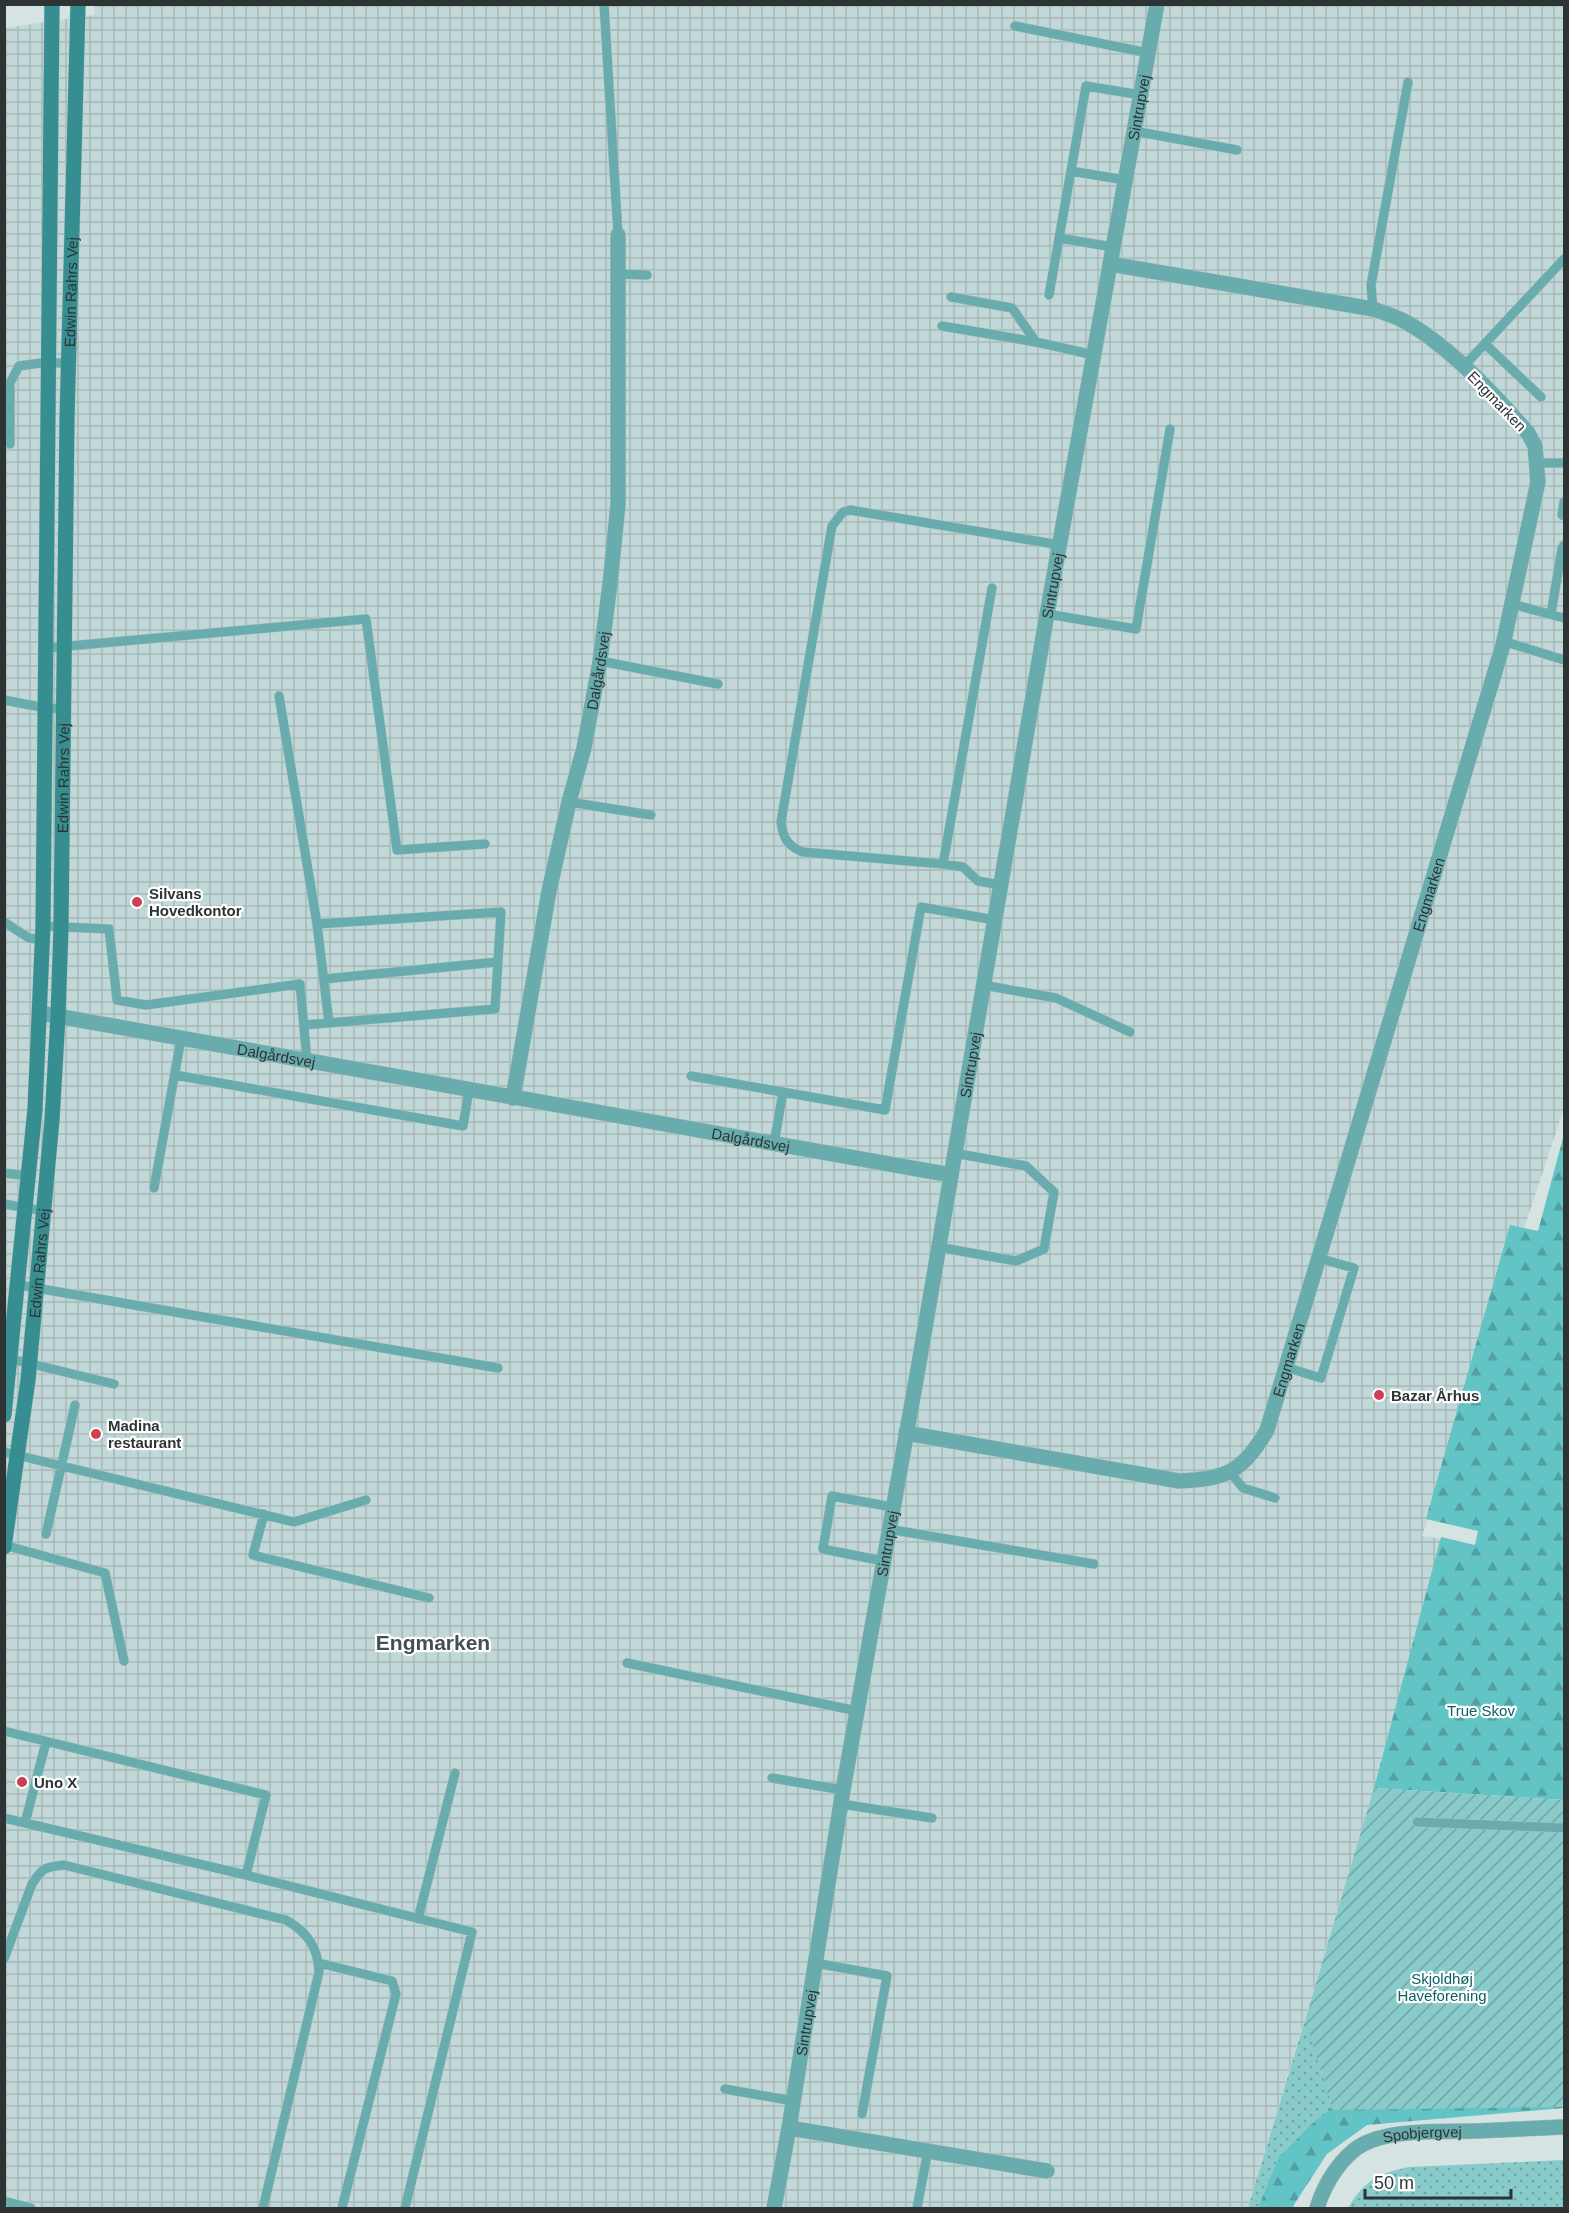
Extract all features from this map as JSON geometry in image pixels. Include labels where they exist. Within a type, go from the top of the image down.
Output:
[{"type":"street","name":"Edwin Rahrs Vej","points":[[5,1414],[35,1109],[43,933],[52,4]]},
{"type":"street","name":"Edwin Rahrs Vej","points":[[5,1539],[12,1453],[24,1416],[30,1364],[58,1017],[68,363],[78,4]]},
{"type":"street","name":"Sintrupvej","points":[[774,2208],[842,1797],[1047,614],[1157,4]]},
{"type":"street","name":"Dalgårdsvej","points":[[513,1098],[549,891],[568,802],[584,748],[600,661],[610,584],[618,504],[618,235]]},
{"type":"street","name":"Engmarken","points":[[906,1433],[1179,1481],[1208,1479],[1230,1472],[1253,1453],[1267,1430],[1503,641],[1538,482],[1538,463],[1528,433],[1463,367],[1424,333],[1399,318],[1373,309],[1110,264]]},
{"type":"street","name":"Dalgårdsvej","points":[[40,1013],[951,1175]]},
{"type":"street","name":"Spobjergvej","points":[[1317,2208],[1325,2187],[1354,2150],[1376,2139],[1405,2134],[1564,2127]]},
{"type":"street","points":[[789,2128],[1047,2172]]},
{"type":"lane","points":[[604,4],[618,235]]},
{"type":"lane","points":[[1015,26],[1148,53]]},
{"type":"lane","points":[[1373,309],[1371,285],[1408,82]]},
{"type":"lane","points":[[1049,295],[1086,86],[1141,95]]},
{"type":"lane","points":[[1134,131],[1237,150]]},
{"type":"lane","points":[[1071,171],[1125,180]]},
{"type":"lane","points":[[1059,238],[1113,247]]},
{"type":"lane","points":[[1463,367],[1564,259]]},
{"type":"lane","points":[[617,274],[647,275]]},
{"type":"lane","points":[[951,297],[1012,308],[1036,342]]},
{"type":"lane","points":[[942,326],[1036,342],[1094,355]]},
{"type":"lane","points":[[1485,344],[1541,397]]},
{"type":"lane","points":[[10,444],[10,383],[19,366],[68,363]]},
{"type":"lane","points":[[1047,614],[1136,629],[1170,429]]},
{"type":"lane","points":[[1538,463],[1564,463]]},
{"type":"lane","points":[[1564,502],[1562,515],[1564,516]]},
{"type":"lane","points":[[1001,885],[978,881],[963,867],[803,852],[786,842],[781,822],[832,526],[843,512],[850,510],[1060,545]]},
{"type":"lane","points":[[1551,614],[1564,545]]},
{"type":"lane","points":[[943,864],[992,588]]},
{"type":"lane","points":[[1512,604],[1564,618]]},
{"type":"lane","points":[[47,648],[366,619],[397,850],[485,844]]},
{"type":"lane","points":[[1503,641],[1564,660]]},
{"type":"lane","points":[[600,661],[718,684]]},
{"type":"lane","points":[[279,696],[317,924],[329,1023]]},
{"type":"lane","points":[[4,700],[64,709]]},
{"type":"lane","points":[[568,802],[651,815]]},
{"type":"lane","points":[[691,1076],[885,1110],[921,907],[995,920]]},
{"type":"lane","points":[[304,1025],[495,1009],[501,912],[317,924]]},
{"type":"lane","points":[[4,922],[29,938],[61,927],[109,929],[117,1000],[146,1005],[300,984],[307,1061]]},
{"type":"lane","points":[[324,979],[497,962]]},
{"type":"lane","points":[[983,986],[1056,998],[1130,1032]]},
{"type":"lane","points":[[154,1188],[181,1039]]},
{"type":"lane","points":[[175,1076],[463,1126],[470,1090]]},
{"type":"lane","points":[[774,1144],[783,1092]]},
{"type":"lane","points":[[938,1247],[1016,1261],[1044,1249],[1054,1192],[1026,1166],[954,1153]]},
{"type":"lane","points":[[4,1173],[29,1176]]},
{"type":"lane","points":[[4,1204],[44,1211]]},
{"type":"lane","points":[[1285,1368],[1321,1378],[1354,1268],[1318,1258]]},
{"type":"lane","points":[[19,1284],[498,1368]]},
{"type":"lane","points":[[11,1359],[114,1384]]},
{"type":"lane","points":[[46,1534],[75,1405]]},
{"type":"lane","points":[[5,1414],[24,1416]]},
{"type":"lane","points":[[12,1453],[294,1522],[366,1500]]},
{"type":"lane","points":[[1230,1472],[1243,1488],[1275,1498]]},
{"type":"lane","points":[[883,1561],[823,1549],[832,1496],[892,1507]]},
{"type":"lane","points":[[264,1514],[253,1555],[429,1598]]},
{"type":"lane","points":[[888,1529],[1094,1564]]},
{"type":"lane","points":[[5,1539],[105,1573],[124,1661]]},
{"type":"lane","points":[[627,1663],[857,1711]]},
{"type":"lane","points":[[4,1731],[266,1795],[246,1875]]},
{"type":"lane","points":[[25,1823],[46,1742]]},
{"type":"lane","points":[[418,1919],[455,1773]]},
{"type":"lane","points":[[772,1778],[932,1818]]},
{"type":"lane","points":[[4,1818],[246,1875],[472,1932],[405,2208]]},
{"type":"lane","points":[[1417,1822],[1564,1828]]},
{"type":"lane","points":[[4,1959],[32,1884],[46,1867],[64,1865],[286,1920],[299,1927],[310,1938],[319,1958],[319,1972],[263,2208]]},
{"type":"lane","points":[[318,1963],[392,1981],[396,1994],[342,2208]]},
{"type":"lane","points":[[815,1963],[887,1976],[862,2114]]},
{"type":"lane","points":[[725,2089],[793,2101]]},
{"type":"lane","points":[[917,2208],[928,2150]]},
{"type":"lane","points":[[4,2202],[31,2208]]},
{"type":"shaded area","points":[[95,4],[1564,5],[1564,1108],[1422,1536],[1449,1540],[1248,2208],[5,2208],[4,28],[94,15]]},
{"type":"green space","name":"True Skov","points":[[1564,1134],[1564,1800],[1374,1788],[1441,1537],[1475,1545],[1478,1531],[1426,1519],[1510,1225],[1538,1231]]},
{"type":"green space","name":"Skjoldhøj Haveforening","points":[[1374,1788],[1564,1800],[1564,2107],[1333,2110],[1305,2020]]},
{"type":"green space","points":[[1305,2020],[1329,2026],[1387,2083],[1278,2158],[1258,2208],[1248,2208]]},
{"type":"green space","points":[[1564,2088],[1564,2108],[1367,2125],[1327,2154],[1293,2208],[1258,2208],[1278,2158],[1314,2122],[1348,2095]]},
{"type":"green space","points":[[1564,2160],[1564,2208],[1348,2208],[1366,2185],[1380,2175],[1398,2169]]},
{"type":"place","name":"Silvans Hovedkontor","points":[[137,902]]},
{"type":"place","name":"Bazar Århus","points":[[1379,1395]]},
{"type":"place","name":"Madina restaurant","points":[[96,1434]]},
{"type":"place","name":"Uno X","points":[[22,1782]]},
{"type":"district","name":"Engmarken","points":[[433,1642]]}]
